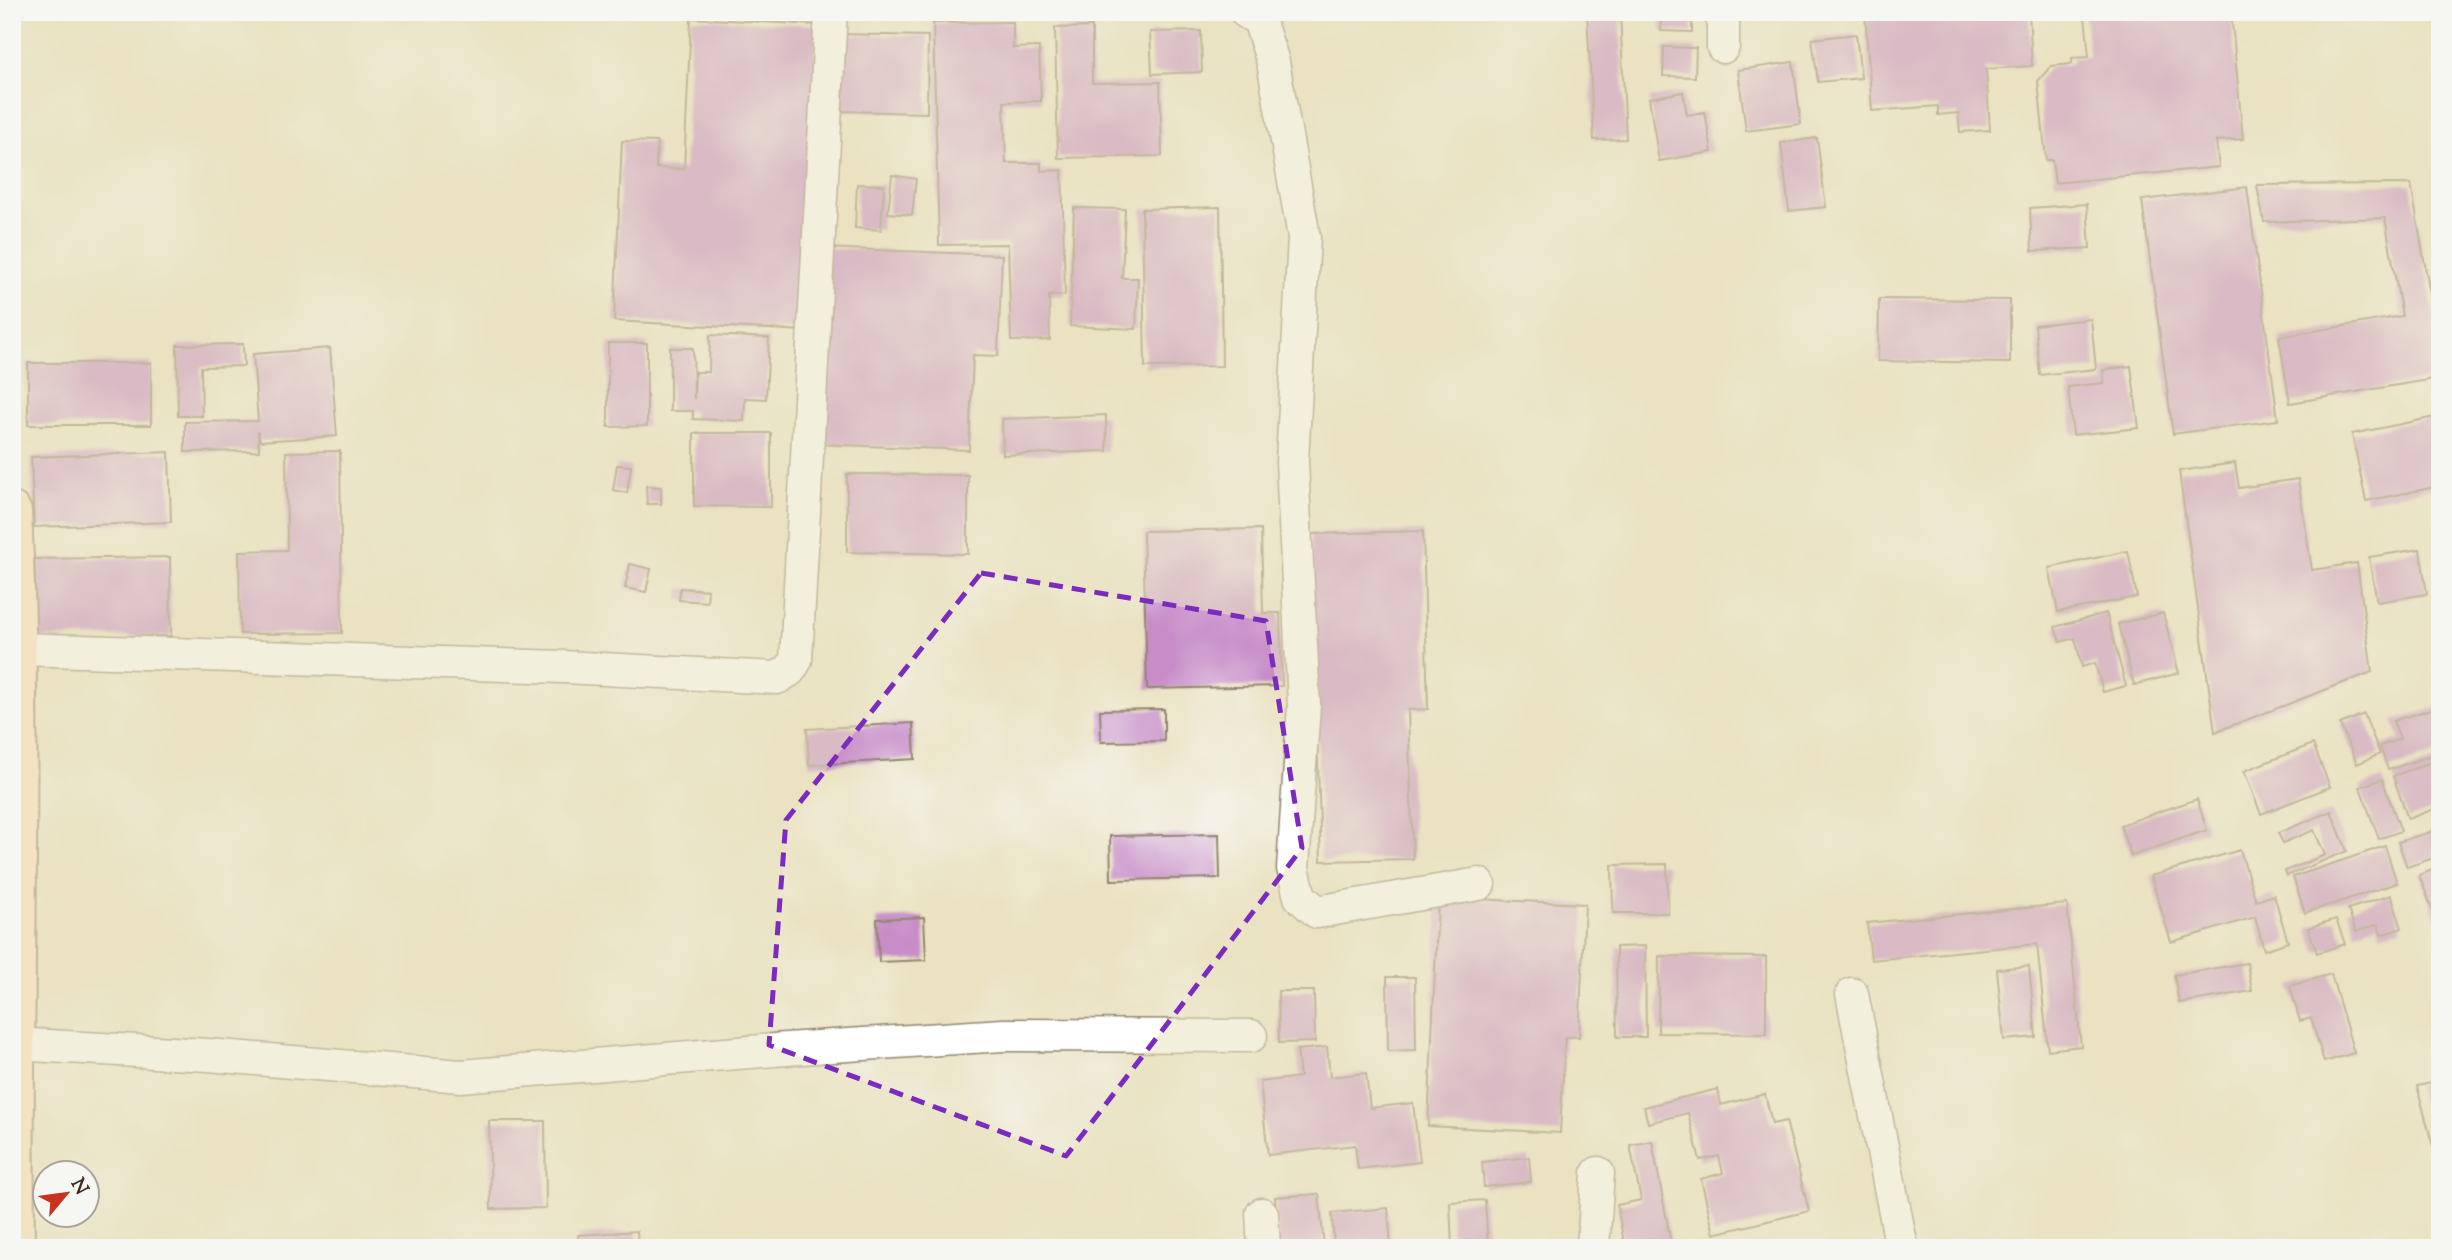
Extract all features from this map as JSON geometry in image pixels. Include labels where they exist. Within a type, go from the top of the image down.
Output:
[{"type":"street","points":[[19,649],[564,667],[777,678],[790,670],[796,660],[831,12]]},
{"type":"street","points":[[1246,12],[1259,20],[1273,62],[1304,237],[1292,462],[1304,705],[1293,868],[1300,897],[1317,912],[1479,884]]},
{"type":"street","points":[[1723,12],[1723,47]]},
{"type":"street","points":[[12,512],[19,649],[13,1058],[15,1248]]},
{"type":"street","points":[[1852,994],[1902,1248]]},
{"type":"street","points":[[13,1058],[208,1055],[461,1076],[786,1049],[1003,1035],[1251,1036]]},
{"type":"street","points":[[1593,1248],[1598,1173]]},
{"type":"street","points":[[1262,1214],[1264,1248]]},
{"type":"highlighted area","points":[[981,573],[1266,621],[1302,848],[1066,1156],[769,1045],[786,820]]},
{"type":"building","points":[[1587,12],[1620,12],[1626,139],[1594,140]]},
{"type":"building","points":[[1661,12],[1692,12],[1692,32],[1661,31]]},
{"type":"building","points":[[1865,12],[2029,12],[2032,66],[1986,69],[1990,130],[1960,132],[1958,113],[1938,115],[1938,106],[1872,111]]},
{"type":"building","points":[[2121,12],[2231,12],[2243,139],[2216,141],[2219,167],[2055,183],[2052,160],[2046,160],[2038,81],[2051,66],[2072,64],[2072,58],[2089,57],[2085,16]]},
{"type":"building","points":[[691,18],[817,25],[804,331],[614,321],[622,141],[657,142],[656,168],[684,169]]},
{"type":"building","points":[[1013,22],[1013,48],[1039,47],[1041,101],[1004,102],[1006,163],[1041,163],[1041,171],[1062,170],[1065,295],[1049,296],[1050,340],[1011,341],[1008,244],[939,245],[933,23]]},
{"type":"building","points":[[1092,27],[1092,83],[1160,82],[1162,156],[1058,158],[1055,28]]},
{"type":"building","points":[[1201,31],[1202,72],[1152,74],[1150,32]]},
{"type":"building","points":[[841,34],[928,36],[927,113],[839,111]]},
{"type":"building","points":[[1856,34],[1861,78],[1818,82],[1812,39]]},
{"type":"building","points":[[1664,47],[1696,48],[1695,77],[1663,76]]},
{"type":"building","points":[[1793,62],[1801,124],[1746,131],[1738,70]]},
{"type":"building","points":[[1683,92],[1687,115],[1705,112],[1712,152],[1659,161],[1649,98]]},
{"type":"building","points":[[1817,138],[1826,207],[1789,211],[1781,143]]},
{"type":"building","points":[[892,175],[916,179],[912,215],[888,213]]},
{"type":"building","points":[[857,184],[884,185],[881,230],[855,228]]},
{"type":"building","points":[[2411,184],[2440,352],[2440,378],[2290,403],[2279,337],[2402,316],[2385,218],[2264,222],[2257,185]]},
{"type":"building","points":[[2247,187],[2278,420],[2173,434],[2142,200]]},
{"type":"building","points":[[2087,204],[2090,248],[2032,251],[2030,208]]},
{"type":"building","points":[[1220,207],[1222,366],[1145,367],[1142,209]]},
{"type":"building","points":[[1074,208],[1125,209],[1122,278],[1138,278],[1136,329],[1070,326]]},
{"type":"building","points":[[822,248],[1002,255],[998,356],[973,355],[969,450],[816,444]]},
{"type":"building","points":[[1879,299],[2010,300],[2010,363],[1878,361]]},
{"type":"building","points":[[2091,319],[2096,369],[2040,375],[2035,325]]},
{"type":"building","points":[[710,335],[769,338],[766,399],[745,398],[744,421],[693,419],[693,411],[670,411],[670,348],[693,348],[694,399],[695,372],[709,372]]},
{"type":"building","points":[[608,343],[647,343],[647,426],[608,427]]},
{"type":"building","points":[[243,344],[244,366],[201,367],[202,416],[178,416],[177,345]]},
{"type":"building","points":[[330,348],[337,436],[260,441],[258,431],[259,451],[185,452],[185,422],[258,421],[253,354]]},
{"type":"building","points":[[28,363],[151,363],[151,425],[28,425]]},
{"type":"building","points":[[2131,366],[2139,428],[2073,435],[2068,387],[2104,383],[2103,370]]},
{"type":"building","points":[[1106,415],[1107,451],[1003,455],[1002,419]]},
{"type":"building","points":[[2440,416],[2440,486],[2366,501],[2352,434]]},
{"type":"building","points":[[694,433],[771,433],[771,507],[694,506]]},
{"type":"building","points":[[340,451],[342,633],[240,634],[239,551],[287,550],[286,452]]},
{"type":"building","points":[[169,452],[171,522],[34,527],[31,457]]},
{"type":"building","points":[[2235,463],[2239,488],[2298,479],[2312,570],[2357,563],[2372,672],[2215,732],[2179,471]]},
{"type":"building","points":[[617,465],[631,466],[627,493],[613,490]]},
{"type":"building","points":[[847,474],[968,475],[968,554],[847,552]]},
{"type":"building","points":[[646,486],[661,487],[661,504],[647,504]]},
{"type":"building","points":[[1261,529],[1263,613],[1280,613],[1282,686],[1147,689],[1143,531]]},
{"type":"building","points":[[1423,531],[1428,709],[1408,710],[1413,859],[1321,861],[1311,534]]},
{"type":"building","points":[[2420,549],[2427,594],[2377,602],[2369,557]]},
{"type":"building","points":[[2128,551],[2137,597],[2058,612],[2049,568]]},
{"type":"building","points":[[170,557],[171,636],[36,638],[34,559]]},
{"type":"building","points":[[630,564],[651,569],[646,592],[625,588]]},
{"type":"building","points":[[680,588],[708,590],[707,602],[679,600]]},
{"type":"building","points":[[2106,613],[2126,686],[2103,692],[2095,663],[2082,667],[2075,638],[2060,642],[2055,627]]},
{"type":"building","points":[[2163,613],[2179,673],[2134,685],[2118,624]]},
{"type":"building","points":[[2437,707],[2440,752],[2388,770],[2380,746],[2400,739],[2393,721]]},
{"type":"building","points":[[1164,709],[1164,741],[1101,742],[1100,710]]},
{"type":"building","points":[[2364,714],[2380,754],[2357,764],[2340,724]]},
{"type":"building","points":[[913,723],[915,759],[809,765],[807,729]]},
{"type":"building","points":[[2313,744],[2330,787],[2261,814],[2244,771]]},
{"type":"building","points":[[2440,759],[2440,807],[2408,819],[2393,776]]},
{"type":"building","points":[[2382,779],[2401,831],[2379,839],[2360,787]]},
{"type":"building","points":[[2197,799],[2207,830],[2131,856],[2120,825]]},
{"type":"building","points":[[2331,811],[2347,851],[2287,876],[2285,871],[2325,855],[2314,830],[2283,843],[2278,833]]},
{"type":"building","points":[[2440,829],[2440,856],[2407,867],[2398,842]]},
{"type":"building","points":[[1219,834],[1220,878],[1111,880],[1110,836]]},
{"type":"building","points":[[2385,846],[2397,883],[2305,913],[2293,877]]},
{"type":"building","points":[[2240,850],[2256,901],[2274,895],[2288,942],[2264,950],[2255,917],[2171,942],[2151,876]]},
{"type":"building","points":[[1667,864],[1668,913],[1613,913],[1612,865]]},
{"type":"building","points":[[2440,867],[2440,918],[2436,919],[2419,875]]},
{"type":"building","points":[[2391,895],[2402,928],[2381,935],[2378,924],[2356,932],[2348,909]]},
{"type":"building","points":[[1454,898],[1585,904],[1579,1037],[1565,1037],[1560,1133],[1428,1126],[1438,902]]},
{"type":"building","points":[[2067,904],[2081,1046],[2048,1050],[2037,944],[1871,960],[1867,923]]},
{"type":"building","points":[[924,917],[926,960],[879,962],[877,919]]},
{"type":"building","points":[[2336,919],[2345,944],[2317,953],[2308,928]]},
{"type":"building","points":[[1645,946],[1646,1037],[1617,1037],[1616,947]]},
{"type":"building","points":[[1659,956],[1766,957],[1766,1034],[1658,1033]]},
{"type":"building","points":[[2247,963],[2252,991],[2179,1003],[2174,975]]},
{"type":"building","points":[[2029,966],[2036,1037],[2004,1040],[1997,969]]},
{"type":"building","points":[[2331,974],[2354,1053],[2324,1062],[2311,1018],[2300,1021],[2290,986]]},
{"type":"building","points":[[1387,977],[1415,977],[1416,1050],[1388,1051]]},
{"type":"building","points":[[1278,991],[1314,991],[1315,1042],[1279,1043]]},
{"type":"building","points":[[1327,1047],[1330,1077],[1366,1073],[1370,1108],[1413,1103],[1420,1162],[1358,1169],[1355,1145],[1268,1155],[1260,1082],[1300,1077],[1297,1050]]},
{"type":"building","points":[[2440,1081],[2440,1168],[2439,1169],[2417,1086]]},
{"type":"building","points":[[1718,1089],[1721,1105],[1765,1094],[1772,1124],[1786,1121],[1809,1211],[1714,1234],[1701,1179],[1723,1173],[1719,1156],[1700,1160],[1688,1113],[1648,1123],[1644,1107]]},
{"type":"building","points":[[489,1121],[545,1121],[546,1208],[491,1209]]},
{"type":"building","points":[[1652,1141],[1672,1248],[1625,1248],[1617,1205],[1641,1200],[1630,1145]]},
{"type":"building","points":[[1529,1157],[1531,1182],[1484,1187],[1482,1162]]},
{"type":"building","points":[[1319,1194],[1324,1246],[1279,1248],[1275,1197]]},
{"type":"building","points":[[1485,1200],[1488,1248],[1452,1248],[1450,1202]]},
{"type":"building","points":[[1388,1208],[1391,1248],[1334,1248],[1332,1213]]},
{"type":"building","points":[[637,1231],[638,1248],[579,1248],[578,1235]]}]
